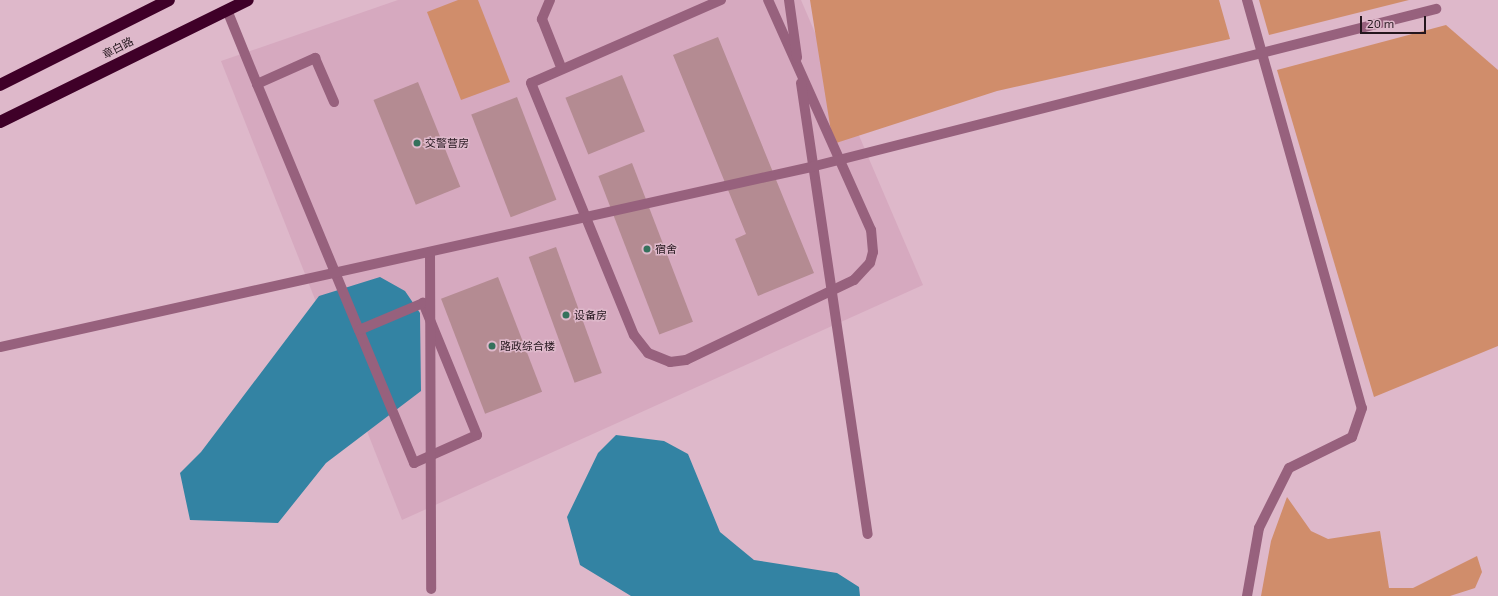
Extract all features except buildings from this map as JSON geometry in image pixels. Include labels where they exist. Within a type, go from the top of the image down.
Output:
[{"type":"highway","name":"章白路","points":[[0,85],[169,0]]},
{"type":"highway","name":"章白路","points":[[0,122],[248,0]]},
{"type":"lane","points":[[550,0],[542,19],[562,67]]},
{"type":"lane","points":[[694,0],[698,10]]},
{"type":"lane","points":[[722,0],[562,67],[531,83],[634,334],[658,359],[670,362],[686,360],[854,280],[870,263],[873,252],[871,230],[768,0]]},
{"type":"lane","points":[[789,0],[868,534]]},
{"type":"lane","points":[[1246,0],[1362,408],[1352,437],[1289,468],[1259,528],[1247,596]]},
{"type":"lane","points":[[0,347],[814,166],[1436,9]]},
{"type":"lane","points":[[226,10],[414,463],[477,435],[423,303],[359,330]]},
{"type":"lane","points":[[257,84],[316,58],[334,102]]},
{"type":"lane","points":[[430,252],[431,589]]},
{"type":"shaded area","points":[[398,0],[801,0],[923,285],[402,520],[221,61]]},
{"type":"shaded area","points":[[458,0],[478,0],[510,82],[461,100],[427,12]]},
{"type":"shaded area","points":[[810,0],[1219,0],[1230,39],[997,91],[833,144]]},
{"type":"shaded area","points":[[1259,0],[1409,0],[1269,35]]},
{"type":"shaded area","points":[[1446,25],[1498,70],[1498,346],[1374,397],[1277,70]]},
{"type":"shaded area","points":[[1287,497],[1311,531],[1328,539],[1380,531],[1389,588],[1413,588],[1477,556],[1482,572],[1475,588],[1450,596],[1261,596],[1271,541]]},
{"type":"water","points":[[380,277],[405,291],[420,313],[421,391],[326,463],[278,523],[190,520],[180,473],[201,452],[319,296]]},
{"type":"water","points":[[616,435],[664,441],[688,454],[720,532],[754,560],[837,573],[859,587],[860,596],[631,596],[580,565],[567,517],[598,453]]},
{"type":"place","name":"交警营房","points":[[417,143]]},
{"type":"place","name":"宿舍","points":[[647,249]]},
{"type":"place","name":"设备房","points":[[566,315]]},
{"type":"place","name":"路政综合楼","points":[[492,346]]}]
